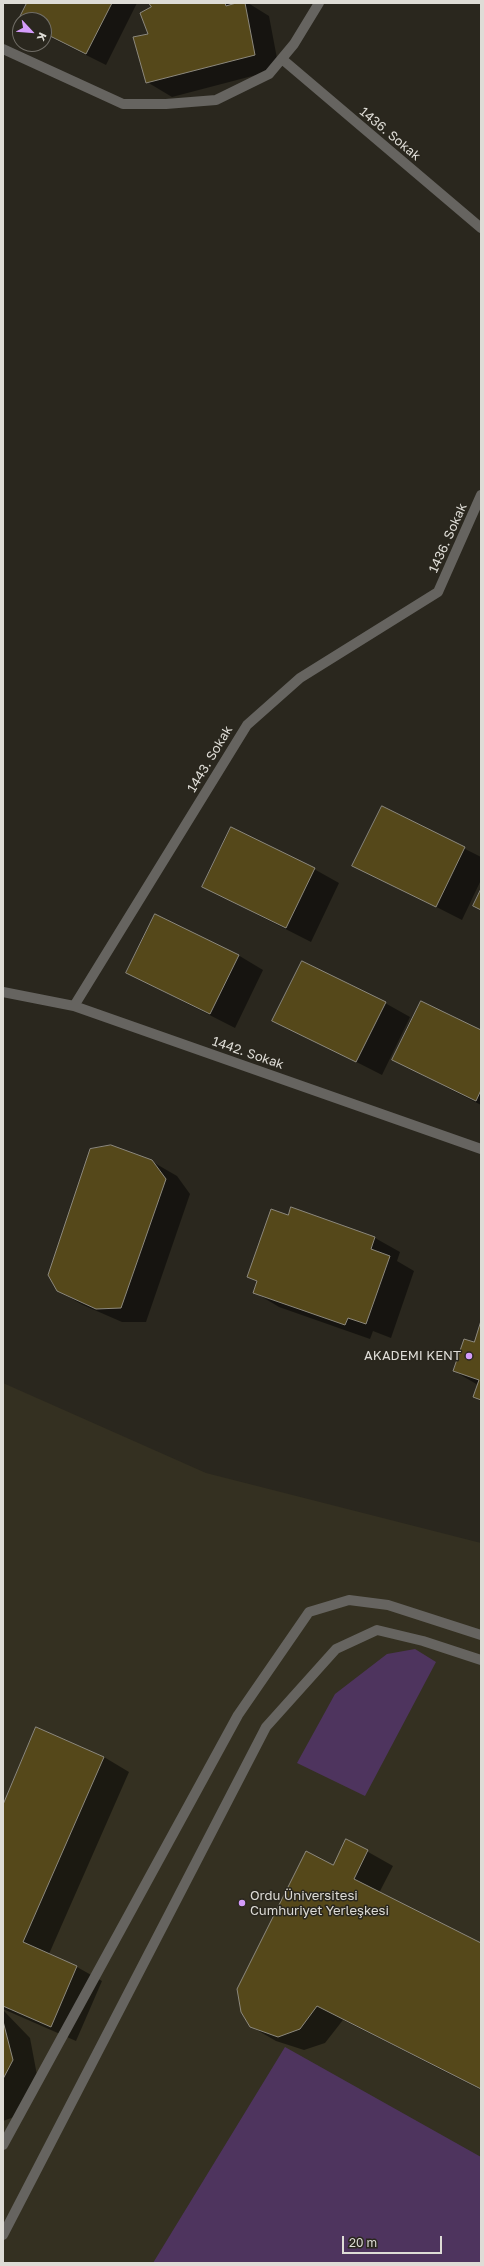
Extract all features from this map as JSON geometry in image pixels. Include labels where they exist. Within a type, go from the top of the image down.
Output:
[{"type":"street","points":[[3,49],[123,104],[166,104],[216,100],[269,74],[294,44],[319,3]]},
{"type":"street","name":"1436. Sokak","points":[[282,59],[481,228]]},
{"type":"street","name":"1436. Sokak","points":[[438,592],[481,495]]},
{"type":"street","name":"1443. Sokak","points":[[74,1006],[246,725],[300,678],[438,592]]},
{"type":"street","name":"1442. Sokak","points":[[3,992],[74,1006],[481,1149]]},
{"type":"street","points":[[3,2145],[238,1715],[309,1612],[349,1600],[388,1605],[481,1635]]},
{"type":"street","points":[[3,2235],[266,1727],[336,1649],[377,1630],[423,1640],[481,1660]]},
{"type":"shaded area","name":"Ordu Üniversitesi Cumhuriyet Yerleşkesi","points":[[3,1383],[206,1473],[481,1543],[481,2263],[3,2263]]},
{"type":"shaded area","points":[[415,1649],[436,1662],[365,1796],[297,1763],[335,1694],[387,1654]]},
{"type":"shaded area","points":[[285,2047],[481,2157],[481,2263],[153,2263]]},
{"type":"building","points":[[27,3],[112,3],[86,54],[52,37],[52,12],[22,12]]},
{"type":"building","points":[[149,3],[225,3],[226,6],[236,3],[245,3],[255,55],[146,83],[133,37],[148,34],[140,13],[151,7]]},
{"type":"building","points":[[382,806],[465,847],[436,907],[352,866]]},
{"type":"building","points":[[231,827],[315,868],[286,928],[202,887]]},
{"type":"building","points":[[481,889],[481,910],[473,906]]},
{"type":"building","points":[[155,914],[239,955],[210,1014],[126,973]]},
{"type":"building","points":[[302,961],[386,1002],[356,1062],[272,1021]]},
{"type":"building","points":[[421,1001],[481,1030],[481,1090],[476,1101],[392,1060]]},
{"type":"building","points":[[111,1145],[152,1160],[166,1179],[121,1308],[96,1309],[57,1291],[48,1275],[90,1149]]},
{"type":"building","points":[[291,1207],[375,1237],[371,1249],[390,1256],[366,1324],[348,1318],[345,1325],[253,1293],[257,1281],[247,1277],[271,1209],[288,1215]]},
{"type":"building","name":"AKADEMI KENT","points":[[481,1321],[481,1400],[473,1397],[479,1380],[453,1371],[464,1339],[474,1342]]},
{"type":"building","points":[[36,1727],[104,1757],[23,1942],[77,1966],[51,2027],[3,2006],[3,1805]]},
{"type":"building","points":[[346,1839],[368,1850],[354,1879],[481,1943],[481,2089],[317,2006],[300,2029],[278,2037],[250,2027],[241,2012],[237,1989],[306,1851],[333,1865]]},
{"type":"building","points":[[3,2021],[13,2060],[3,2079]]},
{"type":"place","name":"AKADEMI KENT","points":[[469,1356]]},
{"type":"place","name":"Ordu Üniversitesi Cumhuriyet Yerleşkesi","points":[[242,1903]]}]
